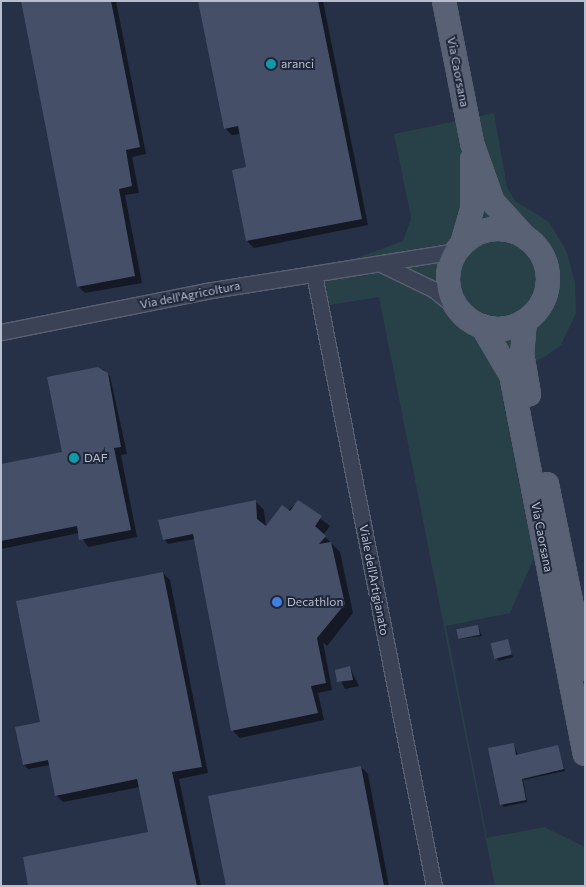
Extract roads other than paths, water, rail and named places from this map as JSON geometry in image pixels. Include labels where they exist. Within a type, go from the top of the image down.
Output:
[{"type":"main road","name":"Via Caorsana","points":[[447,4],[472,143]]},
{"type":"main road","points":[[472,143],[492,202],[536,247],[548,274],[542,303],[526,321],[512,327],[482,326],[458,308],[448,280],[472,208],[472,143]]},
{"type":"main road","points":[[459,247],[492,229],[525,237]]},
{"type":"main road","name":"Via Caorsana","points":[[526,321],[524,369],[585,669]]},
{"type":"main road","name":"Via Caorsana","points":[[482,326],[511,375],[585,754]]},
{"type":"street","name":"Via dell'Agricoltura","points":[[1,332],[314,274],[380,264],[459,247]]},
{"type":"street","points":[[380,264],[432,289],[458,308]]},
{"type":"street","name":"Viale dell'Artigianato","points":[[314,274],[434,886]]},
{"type":"place","name":"aranci","points":[[271,64]]},
{"type":"place","name":"DAF","points":[[74,458]]},
{"type":"place","name":"Decathlon","points":[[277,602]]}]
